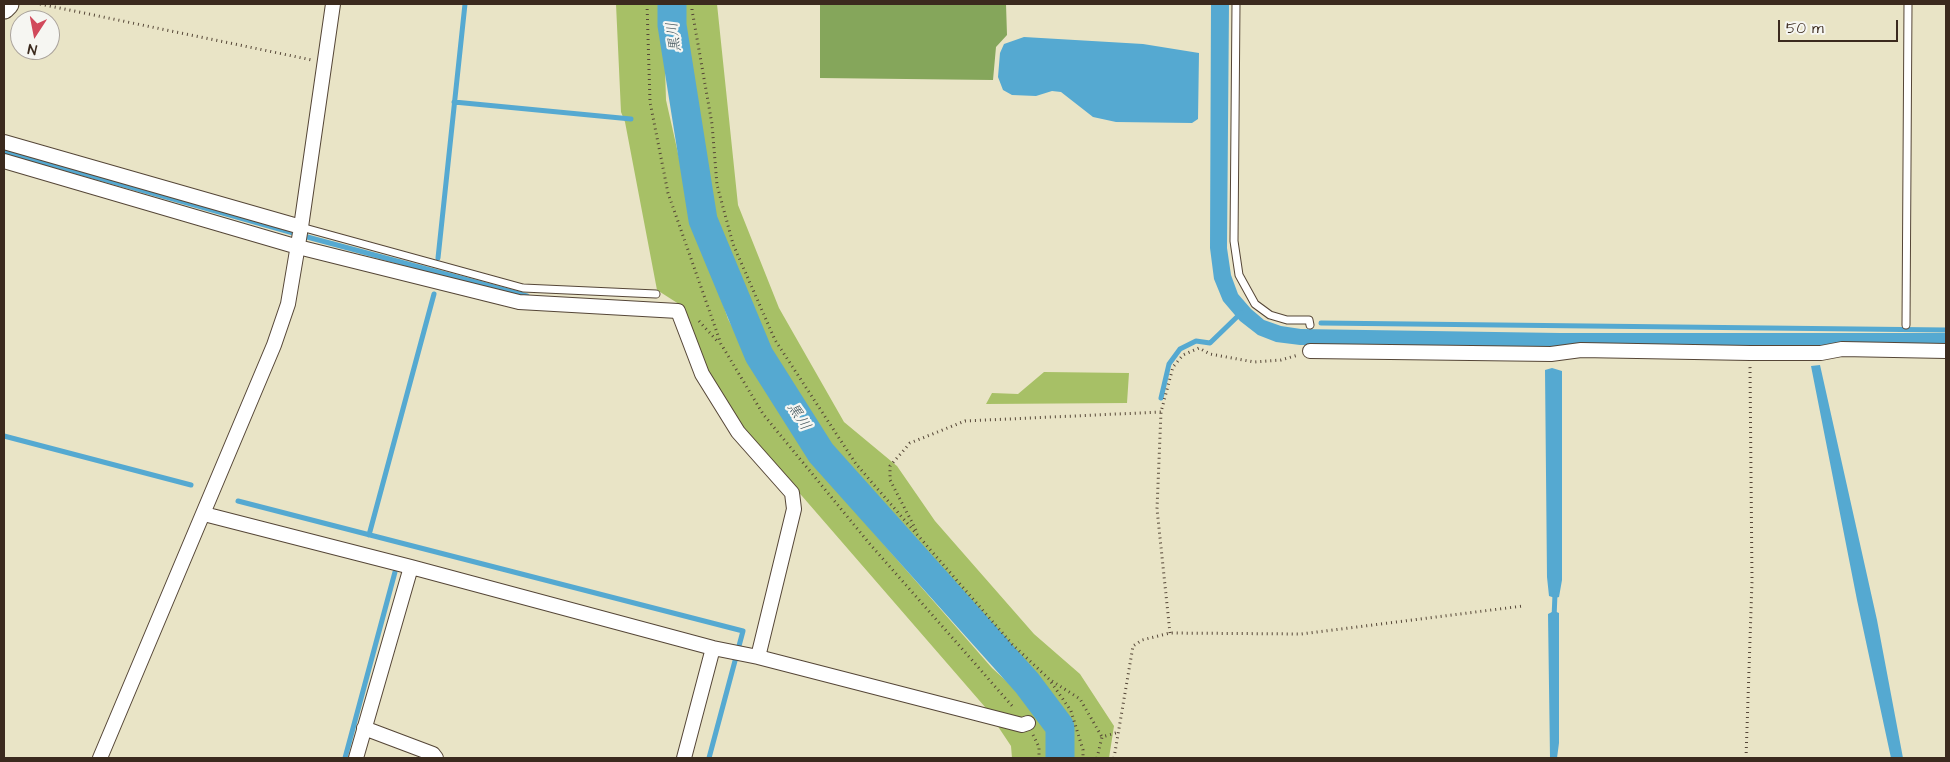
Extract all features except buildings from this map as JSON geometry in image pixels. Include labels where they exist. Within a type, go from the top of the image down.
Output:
[{"type":"main road","points":[[4,8],[8,4]]},
{"type":"street","points":[[100,758],[212,495],[274,345],[288,304],[333,4]]},
{"type":"street","points":[[4,142],[301,227]]},
{"type":"street","points":[[4,161],[298,247],[519,302],[678,311],[702,374],[712,391],[738,432],[792,493],[794,508],[758,656]]},
{"type":"street","points":[[1310,351],[1551,354],[1581,350],[1750,354],[1814,353],[1842,349],[1946,351]]},
{"type":"street","points":[[204,514],[410,566],[713,648],[758,656],[1022,725],[1028,723]]},
{"type":"street","points":[[356,758],[410,566]]},
{"type":"street","points":[[684,758],[713,648]]},
{"type":"street","points":[[364,728],[434,754],[436,758]]},
{"type":"lane","points":[[1236,4],[1234,241],[1239,275],[1255,304],[1270,315],[1287,320],[1309,320],[1310,325]]},
{"type":"lane","points":[[1906,325],[1908,4]]},
{"type":"lane","points":[[301,227],[522,288],[656,294]]},
{"type":"path","points":[[40,4],[324,62]]},
{"type":"path","points":[[646,4],[650,102],[668,193],[720,344],[763,414],[869,543],[1028,723],[1039,747],[1039,758]]},
{"type":"path","points":[[692,4],[712,124],[717,185],[733,244],[775,340],[856,464],[1012,644],[1049,679],[1072,711],[1083,750],[1083,758]]},
{"type":"path","points":[[1170,633],[1158,509],[1161,412],[1173,367],[1183,355],[1199,348],[1210,354],[1254,362],[1282,360],[1310,351]]},
{"type":"path","points":[[1746,758],[1752,581],[1750,354]]},
{"type":"path","points":[[920,537],[890,480],[890,466],[910,443],[965,421],[1161,412]]},
{"type":"path","points":[[1114,758],[1134,646],[1142,640],[1170,633],[1300,634],[1524,606]]},
{"type":"path","points":[[1049,679],[1080,698],[1102,737],[1098,758]]},
{"type":"path","points":[[1102,737],[1119,732]]},
{"type":"green space","points":[[616,4],[663,4],[666,100],[689,202],[728,319],[757,374],[873,532],[992,668],[1038,710],[1052,742],[1052,758],[1012,758],[1011,746],[985,707],[802,496],[743,431],[707,372],[682,306],[657,290],[625,122],[621,112]]},
{"type":"green space","points":[[679,4],[717,4],[738,205],[779,308],[844,422],[897,466],[935,521],[1034,634],[1080,674],[1114,726],[1109,758],[1070,758],[1068,730],[1049,695],[1016,664],[850,474],[765,347],[721,248],[705,191],[678,12]]},
{"type":"green space","points":[[820,4],[1006,4],[1007,35],[996,47],[993,80],[820,78]]},
{"type":"green space","points":[[1044,372],[1129,373],[1127,403],[986,404],[992,393],[1018,394]]},
{"type":"water","points":[[1211,4],[1229,4],[1227,248],[1231,275],[1238,294],[1264,320],[1281,326],[1301,329],[1560,333],[1946,333],[1946,345],[1813,348],[1300,345],[1276,342],[1258,335],[1240,321],[1223,301],[1214,279],[1210,248]]},
{"type":"water","points":[[1024,37],[1143,44],[1199,53],[1198,119],[1192,123],[1116,122],[1093,117],[1061,92],[1052,91],[1036,96],[1012,95],[1003,90],[998,77],[1000,53],[1004,44]]},
{"type":"water","points":[[1820,365],[1877,620],[1903,758],[1891,758],[1857,600],[1811,366]]},
{"type":"water","points":[[1552,368],[1562,371],[1562,580],[1559,597],[1555,598],[1549,596],[1547,577],[1545,370]]},
{"type":"water","points":[[1554,611],[1559,613],[1559,743],[1557,758],[1550,758],[1548,614]]},
{"type":"waterway","points":[[438,258],[465,4]]},
{"type":"waterway","name":"黒川","points":[[672,4],[672,25],[703,220],[759,355],[821,453],[1027,683],[1060,727],[1060,758]]},
{"type":"waterway","points":[[454,102],[631,119]]},
{"type":"waterway","points":[[4,151],[311,238],[527,296]]},
{"type":"waterway","points":[[369,535],[434,294]]},
{"type":"waterway","points":[[1161,398],[1169,364],[1180,349],[1196,341],[1210,343],[1241,313]]},
{"type":"waterway","points":[[1321,323],[1946,330]]},
{"type":"waterway","points":[[4,436],[191,485]]},
{"type":"waterway","points":[[238,501],[743,631],[709,758]]},
{"type":"waterway","points":[[345,758],[395,572]]},
{"type":"waterway","points":[[1554,618],[1555,594]]}]
